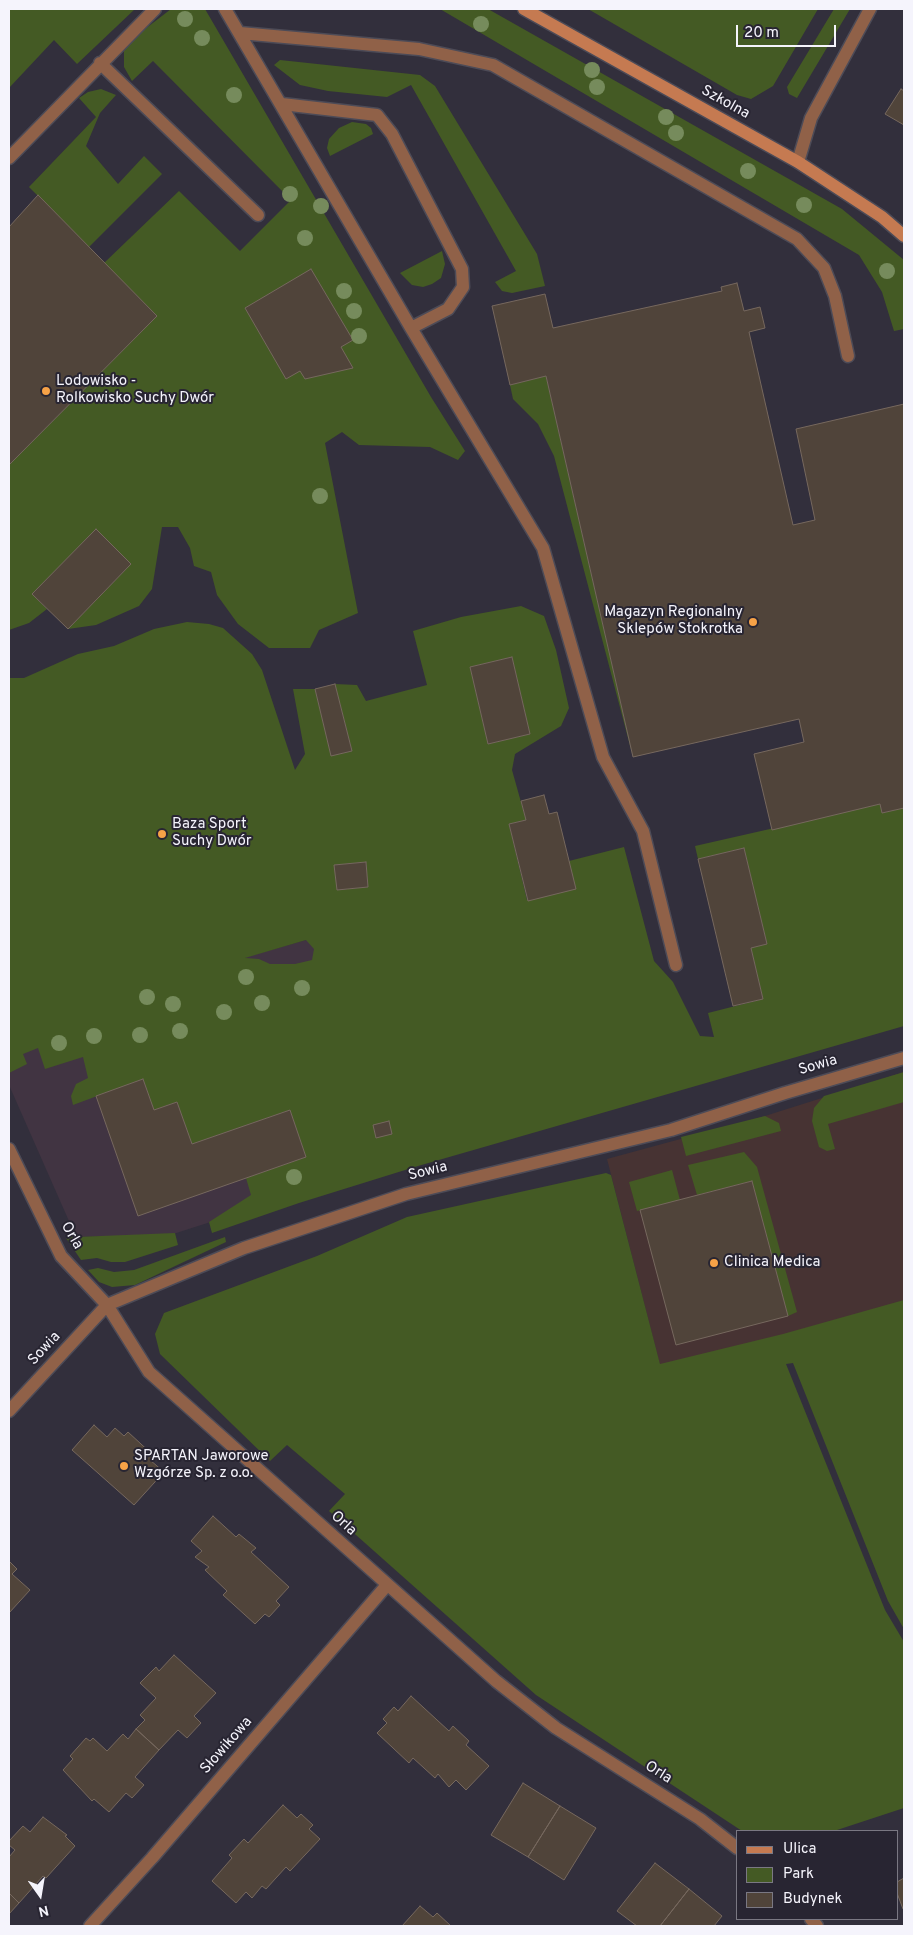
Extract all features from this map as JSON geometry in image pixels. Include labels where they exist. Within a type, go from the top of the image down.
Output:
[{"type":"street","points":[[9,158],[155,9]]},
{"type":"street","points":[[225,9],[542,548],[603,757],[643,831],[676,965]]},
{"type":"street","name":"Szkolna","points":[[524,9],[798,162],[882,217],[904,236]]},
{"type":"street","points":[[798,162],[811,118],[870,9]]},
{"type":"street","points":[[240,33],[419,50],[493,65],[797,239],[824,268],[835,296],[848,356]]},
{"type":"street","points":[[100,63],[258,215]]},
{"type":"street","points":[[282,104],[377,115],[392,134],[462,269],[463,287],[448,309],[411,328]]},
{"type":"street","name":"Sowia","points":[[9,1411],[107,1305],[244,1248],[406,1194],[671,1130],[784,1093],[904,1058]]},
{"type":"street","name":"Orla","points":[[9,1149],[61,1256],[107,1305],[149,1372],[496,1681],[556,1728],[700,1819],[736,1847]]},
{"type":"street","name":"Słowikowa","points":[[90,1926],[152,1858],[387,1585]]},
{"type":"shaded area","points":[[345,929],[369,1171],[170,1235],[76,1237],[9,1085],[9,1024]]},
{"type":"shaded area","points":[[904,1072],[904,1312],[783,1335],[660,1365],[607,1159],[765,1116]]},
{"type":"green space","points":[[9,9],[135,9],[77,64],[54,40],[9,88]]},
{"type":"green space","points":[[171,9],[205,9],[431,397],[465,451],[458,460],[430,447],[359,445],[342,432],[325,443],[358,613],[319,630],[310,648],[269,648],[238,624],[217,595],[211,572],[194,566],[190,548],[178,527],[162,527],[152,589],[139,606],[96,625],[68,629],[131,564],[96,530],[32,594],[47,609],[29,623],[9,630],[9,465],[157,316],[104,263],[179,191],[240,251],[291,200],[153,61],[132,81],[124,67],[124,51],[132,39]]},
{"type":"green space","points":[[440,9],[488,9],[842,209],[904,260],[904,329],[894,331],[882,292],[859,255]]},
{"type":"green space","points":[[588,9],[818,9],[773,86],[751,99],[737,95]]},
{"type":"green space","points":[[834,9],[850,9],[797,98],[789,94],[787,87]]},
{"type":"green space","points":[[280,60],[420,75],[435,86],[537,254],[545,286],[512,293],[502,291],[495,282],[516,271],[411,85],[387,97],[328,91],[300,85],[274,65]]},
{"type":"green space","points":[[101,89],[116,95],[100,113],[86,146],[118,184],[144,156],[162,174],[89,247],[29,187],[96,117],[79,98],[88,92]]},
{"type":"green space","points":[[352,122],[366,124],[371,128],[373,134],[330,156],[327,148],[329,139],[339,128]]},
{"type":"green space","points":[[442,251],[445,264],[441,278],[432,284],[423,287],[412,285],[400,273]]},
{"type":"green space","points":[[546,376],[633,757],[554,456],[538,424],[513,399],[510,385]]},
{"type":"green space","points":[[521,606],[544,616],[556,650],[569,708],[561,726],[515,754],[512,770],[526,820],[509,824],[527,900],[575,889],[569,861],[624,847],[654,961],[673,982],[700,1036],[714,1037],[708,1013],[763,999],[751,948],[767,944],[744,848],[698,859],[695,846],[880,804],[882,813],[904,808],[904,1026],[418,1166],[299,1203],[212,1233],[209,1222],[251,1195],[246,1178],[306,1157],[290,1110],[192,1144],[177,1102],[154,1110],[143,1079],[73,1105],[71,1096],[76,1084],[88,1078],[83,1057],[45,1069],[38,1048],[23,1054],[27,1064],[9,1073],[9,678],[24,678],[78,654],[114,646],[154,629],[187,622],[209,624],[223,628],[252,654],[262,670],[295,770],[305,754],[293,689],[315,689],[331,755],[352,751],[335,684],[357,685],[366,701],[427,685],[413,631],[461,617]],"holes":[[[512,657],[530,734],[488,744],[470,667]],[[366,862],[368,887],[337,890],[335,865]],[[306,940],[314,949],[312,960],[295,964],[270,964],[259,959],[245,958]]]},
{"type":"green space","points":[[904,1072],[904,1102],[828,1124],[835,1149],[827,1151],[819,1147],[812,1121],[814,1108],[824,1096]]},
{"type":"green space","points":[[765,1116],[779,1123],[781,1131],[686,1156],[681,1137]]},
{"type":"green space","points":[[744,1152],[757,1167],[797,1312],[788,1316],[752,1181],[697,1195],[688,1165]]},
{"type":"green space","points":[[672,1170],[680,1200],[637,1211],[629,1182]]},
{"type":"green space","points":[[606,1173],[611,1175],[660,1364],[783,1334],[904,1300],[904,1629],[888,1601],[793,1363],[786,1364],[885,1610],[904,1642],[904,1808],[837,1830],[740,1830],[536,1695],[329,1511],[345,1494],[287,1445],[270,1461],[160,1354],[155,1334],[164,1313],[317,1256],[407,1217]]},
{"type":"green space","points":[[74,1232],[76,1237],[175,1233],[178,1245],[125,1262],[111,1262],[97,1258],[81,1260],[66,1238]]},
{"type":"green space","points":[[225,1237],[226,1242],[135,1285],[112,1287],[99,1282],[88,1270],[98,1268],[114,1272],[134,1270]]},
{"type":"building","points":[[901,89],[904,91],[904,125],[885,114]]},
{"type":"building","name":"Lodowisko - Rolkowisko Suchy Dwór","points":[[38,195],[157,316],[9,465],[9,227]]},
{"type":"building","points":[[311,269],[353,340],[341,347],[353,368],[305,379],[300,371],[286,379],[245,308]]},
{"type":"building","name":"Magazyn Regionalny Sklepów Stokrotka","points":[[737,283],[744,311],[760,307],[765,328],[749,332],[793,525],[815,520],[796,429],[904,404],[904,808],[882,813],[880,804],[772,830],[754,754],[804,742],[799,719],[633,757],[546,376],[510,385],[492,306],[545,294],[553,328],[722,291],[721,287]]},
{"type":"building","points":[[96,529],[131,564],[68,629],[32,594]]},
{"type":"building","points":[[512,657],[530,734],[488,744],[470,667]]},
{"type":"building","points":[[335,684],[352,751],[331,756],[315,689]]},
{"type":"building","points":[[544,795],[549,814],[557,812],[576,889],[528,901],[509,824],[526,820],[521,801]]},
{"type":"building","points":[[744,848],[767,944],[751,948],[763,999],[733,1006],[698,859]]},
{"type":"building","points":[[366,862],[368,887],[337,890],[334,865]]},
{"type":"building","points":[[143,1079],[154,1110],[177,1102],[192,1144],[290,1110],[306,1157],[138,1216],[96,1096]]},
{"type":"building","points":[[389,1121],[392,1134],[376,1138],[373,1125]]},
{"type":"building","name":"Clinica Medica","points":[[752,1181],[788,1316],[676,1345],[640,1210]]},
{"type":"building","name":"SPARTAN Jaworowe Wzgórze Sp. z o.o.","points":[[94,1425],[107,1437],[115,1428],[124,1436],[128,1432],[154,1456],[150,1460],[164,1472],[134,1505],[72,1450]]},
{"type":"building","points":[[213,1516],[236,1537],[239,1534],[256,1548],[251,1552],[289,1587],[276,1601],[280,1605],[269,1617],[265,1614],[255,1624],[223,1595],[227,1591],[205,1570],[209,1567],[195,1557],[202,1551],[191,1541]]},
{"type":"building","points":[[9,1561],[17,1569],[12,1574],[30,1590],[9,1613]]},
{"type":"building","points":[[174,1655],[216,1693],[194,1716],[201,1723],[187,1738],[178,1730],[159,1750],[136,1729],[145,1720],[140,1715],[156,1698],[140,1683],[156,1667],[159,1671]]},
{"type":"building","points":[[411,1696],[449,1731],[453,1726],[469,1741],[466,1745],[489,1766],[466,1790],[456,1780],[449,1787],[438,1774],[435,1778],[413,1758],[409,1763],[377,1733],[387,1723],[383,1719],[394,1707],[398,1711]]},
{"type":"building","points":[[136,1729],[159,1750],[135,1777],[144,1785],[132,1798],[126,1793],[109,1812],[94,1799],[92,1801],[63,1770],[73,1759],[70,1756],[86,1738],[90,1741],[93,1738],[107,1751],[123,1734],[128,1739]]},
{"type":"building","points":[[523,1783],[560,1806],[528,1857],[491,1835]]},
{"type":"building","points":[[283,1805],[297,1818],[301,1814],[313,1825],[309,1829],[320,1839],[290,1871],[286,1867],[266,1889],[262,1886],[252,1898],[246,1892],[236,1903],[212,1881],[232,1858],[229,1855],[244,1839],[248,1843]]},
{"type":"building","points":[[560,1806],[596,1828],[564,1880],[528,1857]]},
{"type":"building","points":[[43,1817],[67,1835],[65,1836],[75,1846],[46,1878],[43,1876],[19,1903],[9,1893],[9,1857],[15,1850],[9,1845],[9,1841],[23,1826],[30,1832]]},
{"type":"building","points":[[655,1863],[689,1889],[660,1926],[637,1926],[617,1911]]},
{"type":"building","points":[[904,1878],[904,1909],[898,1896],[898,1881]]},
{"type":"building","points":[[689,1889],[722,1916],[714,1926],[660,1926]]},
{"type":"building","points":[[9,1893],[19,1903],[9,1914]]},
{"type":"building","points":[[420,1906],[433,1917],[437,1913],[451,1926],[402,1926]]},
{"type":"place","name":"Lodowisko - Rolkowisko Suchy Dwór","points":[[46,391]]},
{"type":"place","name":"Magazyn Regionalny Sklepów Stokrotka","points":[[753,622]]},
{"type":"place","name":"Baza Sport Suchy Dwór","points":[[162,834]]},
{"type":"place","name":"Clinica Medica","points":[[714,1263]]},
{"type":"place","name":"SPARTAN Jaworowe Wzgórze Sp. z o.o.","points":[[124,1466]]}]
